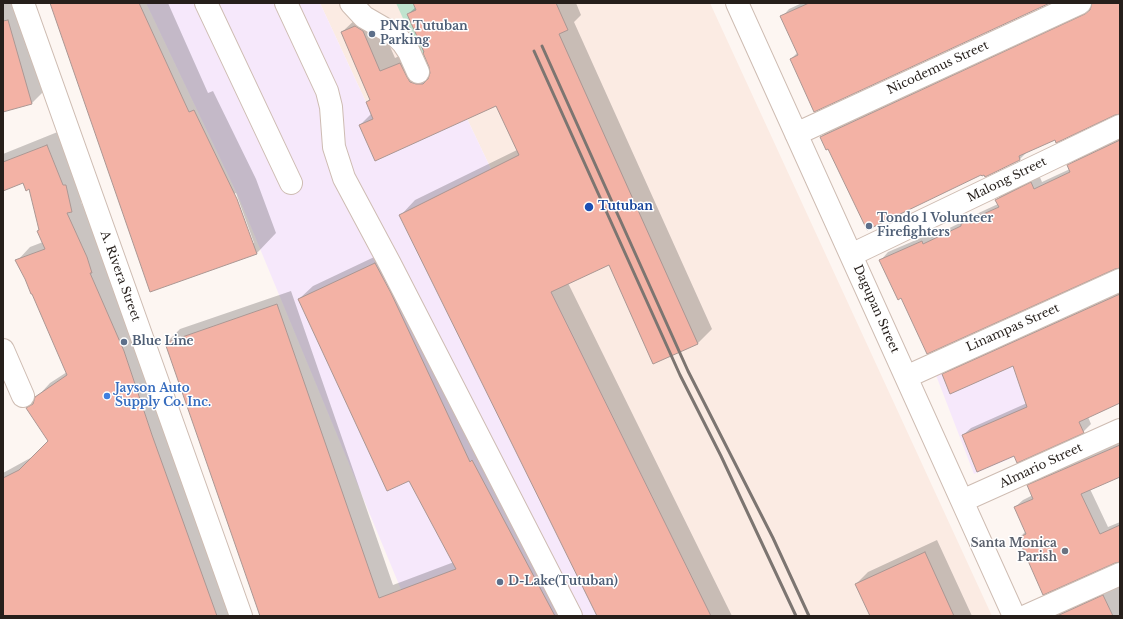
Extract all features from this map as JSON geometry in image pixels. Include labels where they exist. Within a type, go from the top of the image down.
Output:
[{"type":"street","name":"A. Rivera Street","points":[[23,3],[240,616]]},
{"type":"street","points":[[206,3],[291,183]]},
{"type":"street","points":[[286,3],[327,91],[331,107],[334,147],[344,178],[394,271],[571,616]]},
{"type":"street","points":[[351,3],[364,17],[395,35],[403,43],[418,72]]},
{"type":"street","name":"Nicodemus Street","points":[[796,134],[1080,3]]},
{"type":"street","name":"Dagupan Street","points":[[743,5],[796,134],[1014,616]]},
{"type":"street","name":"Malong Street","points":[[851,255],[1120,126]]},
{"type":"street","name":"Linampas Street","points":[[906,377],[1120,280]]},
{"type":"street","points":[[3,350],[23,396]]},
{"type":"street","name":"Almario Street","points":[[962,501],[1120,430]]},
{"type":"street","points":[[1026,616],[1120,574]]},
{"type":"shaded area","points":[[146,3],[320,3],[366,102],[443,68],[491,169],[711,616],[412,616],[239,198]]},
{"type":"shaded area","points":[[320,3],[710,3],[992,616],[711,616],[491,169],[443,68],[366,102]]},
{"type":"shaded area","points":[[1016,332],[1023,347],[1054,440],[974,474],[934,370]]},
{"type":"green space","points":[[396,3],[413,3],[416,10],[407,14],[427,58],[422,60]]},
{"type":"building","points":[[50,3],[139,3],[189,112],[194,110],[237,199],[257,254],[150,292]]},
{"type":"building","points":[[413,3],[556,3],[568,30],[559,34],[698,344],[653,364],[609,265],[551,292],[711,616],[597,616],[399,215],[519,155],[496,106],[375,161],[359,125],[373,119],[366,102],[370,100],[341,32],[355,26],[363,31],[380,71],[400,63],[410,82],[423,84],[428,79],[430,73],[423,53],[424,52],[407,14],[416,10]]},
{"type":"building","points":[[809,3],[1050,3],[814,112],[790,59],[798,55],[780,16]]},
{"type":"building","points":[[1092,3],[1120,3],[1120,114],[1056,143],[1055,140],[1019,156],[1020,160],[985,177],[984,175],[981,175],[867,230],[828,149],[826,150],[820,137],[1085,14],[1090,10]]},
{"type":"building","points":[[8,20],[32,104],[3,112],[3,21]]},
{"type":"building","points":[[1120,140],[1120,268],[927,354],[901,298],[898,300],[879,260],[922,241],[923,244],[961,226],[961,224],[999,207],[995,200],[1031,182],[1034,189],[1070,172],[1067,165]]},
{"type":"building","points":[[47,145],[63,185],[66,185],[72,212],[67,213],[87,257],[92,273],[90,273],[124,351],[152,435],[217,616],[3,616],[3,478],[19,470],[48,441],[26,408],[33,404],[35,397],[67,375],[32,294],[15,260],[45,249],[37,231],[39,230],[29,189],[26,191],[23,183],[3,191],[3,162]]},
{"type":"building","points":[[375,263],[391,293],[470,462],[472,460],[555,616],[260,616],[165,343],[277,304],[379,598],[456,569],[409,481],[387,491],[298,299]]},
{"type":"building","points":[[1120,294],[1120,403],[1079,422],[1084,433],[1017,463],[1014,456],[977,472],[962,435],[1027,407],[1013,366],[950,394],[942,374]]},
{"type":"building","points":[[1120,445],[1120,477],[1081,494],[1100,534],[1120,525],[1120,562],[1043,595],[1018,538],[1026,534],[1014,507],[1033,499],[1027,485]]},
{"type":"building","points":[[925,552],[954,616],[870,616],[855,584]]},
{"type":"building","points":[[1103,595],[1113,616],[1057,616]]},
{"type":"railway","points":[[542,46],[688,371],[773,538],[809,616]]},
{"type":"railway","points":[[534,51],[680,375],[721,456],[796,616]]},
{"type":"place","name":"PNR Tutuban Parking","points":[[372,34]]},
{"type":"place","name":"Tutuban","points":[[589,207]]},
{"type":"place","name":"Tondo 1 Volunteer Firefighters","points":[[869,226]]},
{"type":"place","name":"Blue Line","points":[[124,342]]},
{"type":"place","name":"Jayson Auto Supply Co. Inc.","points":[[107,396]]},
{"type":"place","name":"Santa Monica Parish","points":[[1065,551]]},
{"type":"place","name":"D-Lake(Tutuban)","points":[[500,582]]}]
